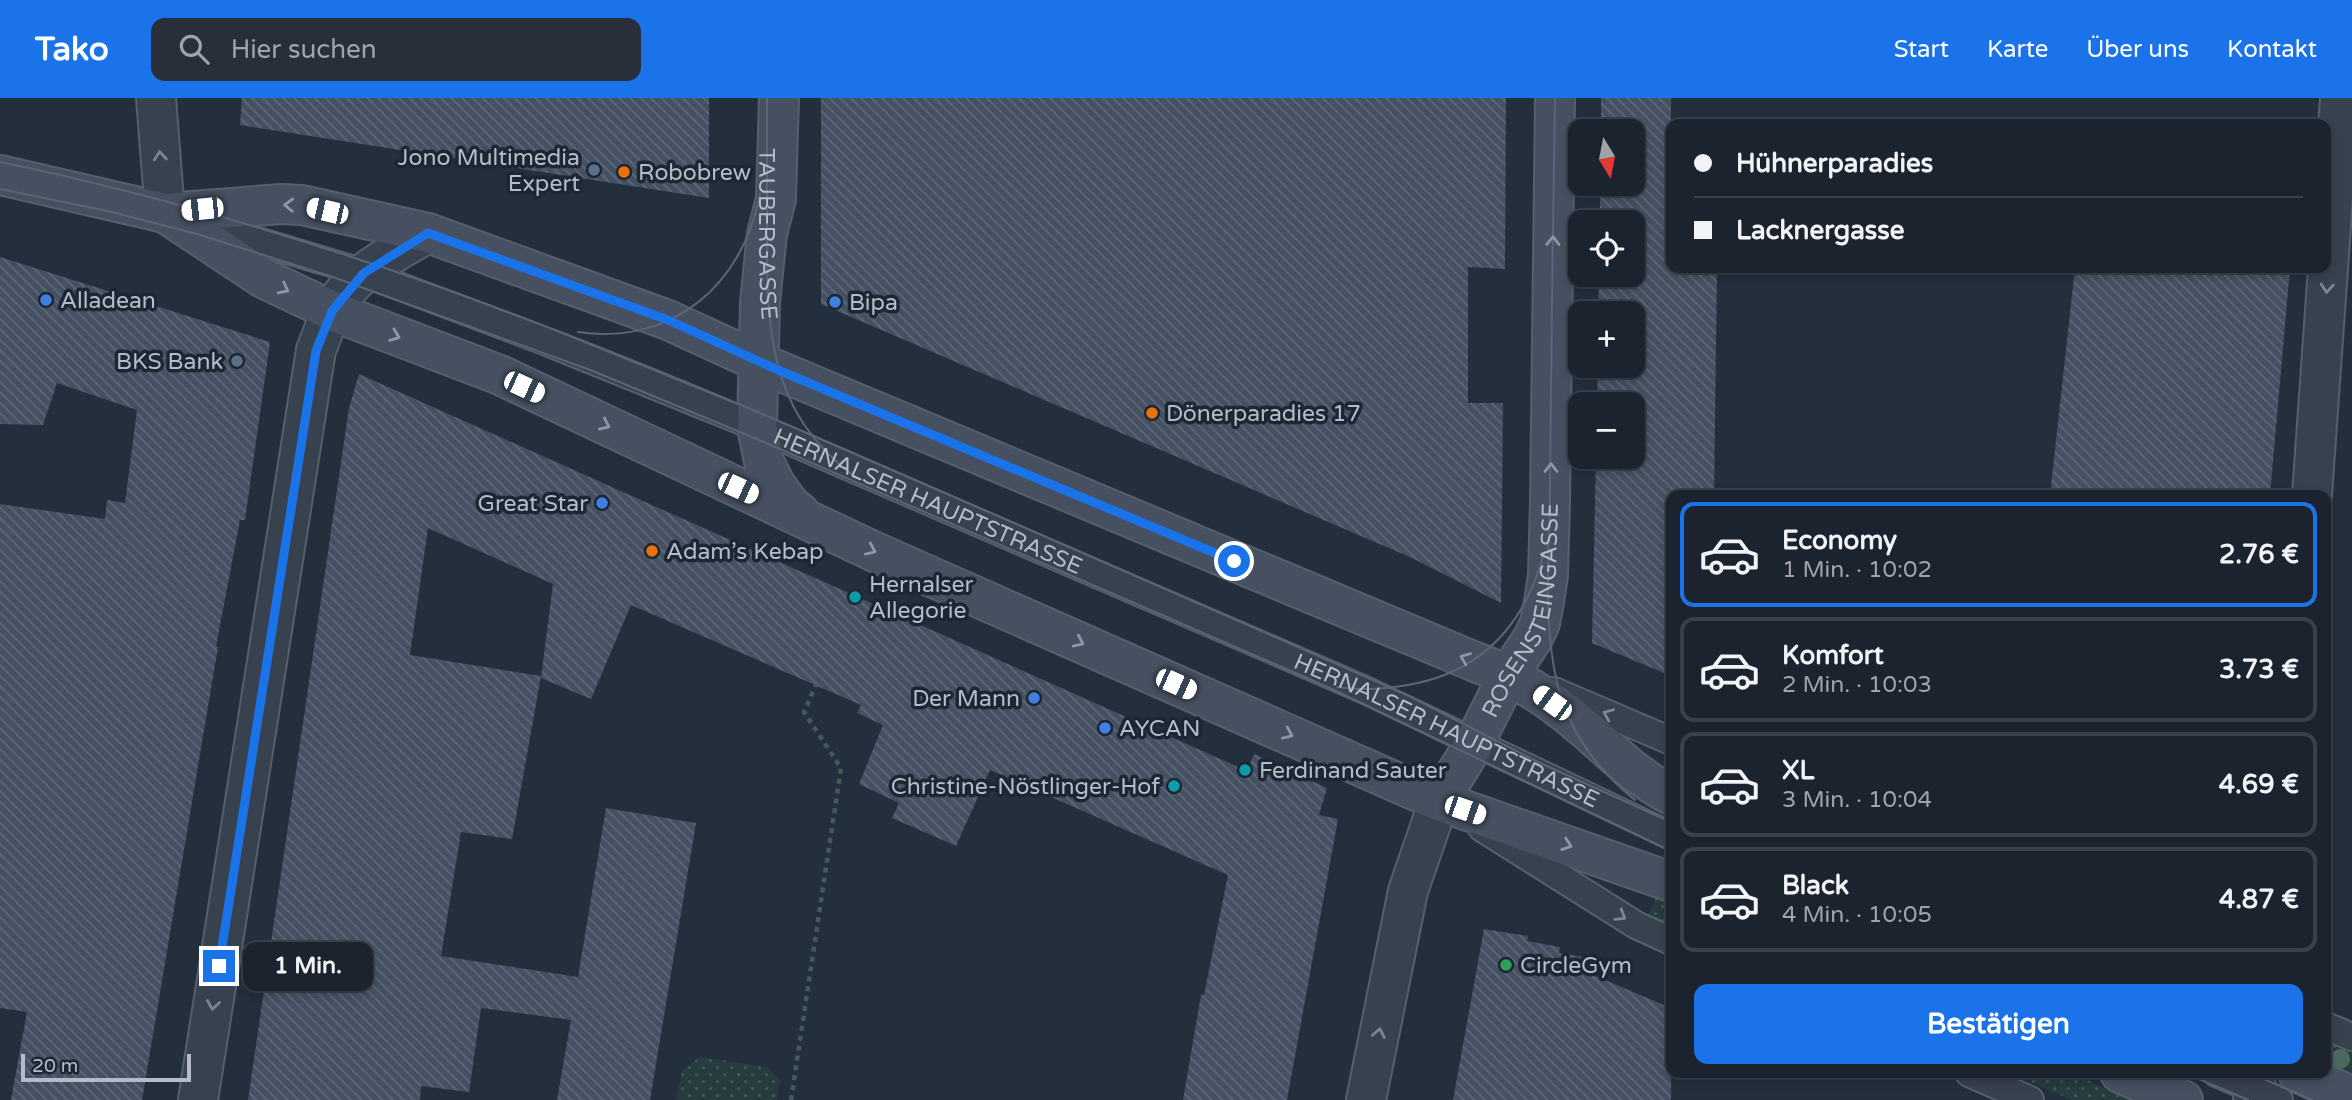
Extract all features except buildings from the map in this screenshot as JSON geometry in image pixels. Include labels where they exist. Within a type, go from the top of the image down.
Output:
[{"type":"main road","name":"TAUBERGASSE","points":[[779,98],[776,199],[767,234],[760,302],[757,427],[764,462],[775,484],[790,505],[809,521]]},
{"type":"main road","name":"ROSENSTEINGASSE","points":[[1439,801],[1474,744],[1509,674],[1533,638],[1540,623],[1548,575],[1555,98]]},
{"type":"main road","name":"HERNALSER HAUPTSTRASSE","points":[[0,175],[165,213],[281,204],[302,205],[428,233],[668,320],[1460,656],[1509,674],[1567,714],[1630,770],[1666,792]]},
{"type":"main road","name":"HERNALSER HAUPTSTRASSE","points":[[165,213],[263,278],[332,311],[500,375],[809,521],[1439,801],[1666,880]]},
{"type":"main road","points":[[2132,1078],[2183,1100]]},
{"type":"main road","points":[[2310,1078],[2352,1096]]},
{"type":"street","points":[[156,98],[165,213]]},
{"type":"street","points":[[2331,226],[2340,98]]},
{"type":"street","points":[[198,1100],[316,351],[332,311],[364,273],[428,233]]},
{"type":"street","points":[[2312,490],[2328,273]]},
{"type":"street","name":"ROSENSTEINGASSE","points":[[1366,1100],[1408,891],[1439,801]]},
{"type":"lane","name":"HERNALSER HAUPTSTRASSE","points":[[165,213],[364,273],[547,342],[757,427],[1365,690],[1666,834]]},
{"type":"lane","name":"HERNALSER HAUPTSTRASSE","points":[[1509,674],[1666,739]]},
{"type":"lane","name":"HERNALSER HAUPTSTRASSE","points":[[1439,801],[1636,925],[1666,939]]},
{"type":"lane","points":[[2331,1028],[2352,1037]]},
{"type":"lane","points":[[1980,1078],[2030,1100]]},
{"type":"lane","points":[[2229,1078],[2261,1090]]},
{"type":"path","points":[[791,1100],[841,768],[804,712],[816,685]]},
{"type":"green space","points":[[1659,892],[1666,896],[1666,925],[1647,917]]},
{"type":"green space","points":[[2331,1043],[2352,1051],[2352,1077],[2331,1068]]},
{"type":"green space","points":[[700,1057],[767,1067],[780,1080],[777,1100],[676,1100],[682,1070]]},
{"type":"green space","points":[[2021,1078],[2082,1078],[2133,1100],[2072,1100]]},
{"type":"tram line","points":[[767,98],[768,298],[778,364],[788,394],[803,423],[825,451],[854,476]]},
{"type":"tram line","points":[[1555,98],[1548,582],[1552,658],[1562,700],[1576,733],[1608,776],[1635,800]]},
{"type":"tram line","points":[[0,162],[217,215],[323,248],[429,283],[638,362],[1411,697],[1540,763],[1666,820]]},
{"type":"tram line","points":[[0,189],[112,212],[197,234],[330,276],[593,371],[759,440],[1330,688],[1666,849]]},
{"type":"tram line","points":[[578,332],[612,334],[644,329],[672,318],[698,302],[720,281],[738,256],[751,227],[760,194]]},
{"type":"tram line","points":[[1337,687],[1373,689],[1408,685],[1434,679],[1479,656],[1497,641],[1512,623],[1536,579],[1544,553]]},
{"type":"tram line","points":[[2197,1078],[2248,1100]]},
{"type":"tram line","points":[[2261,1078],[2312,1100]]},
{"type":"place","name":"Jono Multimedia Expert","points":[[594,170]]},
{"type":"place","name":"Robobrew","points":[[624,172]]},
{"type":"place","name":"Alladean","points":[[46,300]]},
{"type":"place","name":"Bipa","points":[[835,302]]},
{"type":"place","name":"BKS Bank","points":[[237,361]]},
{"type":"place","name":"Dönerparadies 17","points":[[1152,413]]},
{"type":"place","name":"Great Star","points":[[602,503]]},
{"type":"place","name":"Adam’s Kebap","points":[[652,551]]},
{"type":"place","name":"Hernalser Allegorie","points":[[855,597]]},
{"type":"place","name":"Der Mann","points":[[1034,698]]},
{"type":"place","name":"AYCAN","points":[[1105,728]]},
{"type":"place","name":"Ferdinand Sauter","points":[[1245,770]]},
{"type":"place","name":"Christine-Nöstlinger-Hof","points":[[1174,786]]},
{"type":"place","name":"CircleGym","points":[[1506,965]]},
{"type":"route","points":[[219,966],[316,351],[332,311],[364,273],[428,233],[668,320],[778,370],[1234,561]]}]
